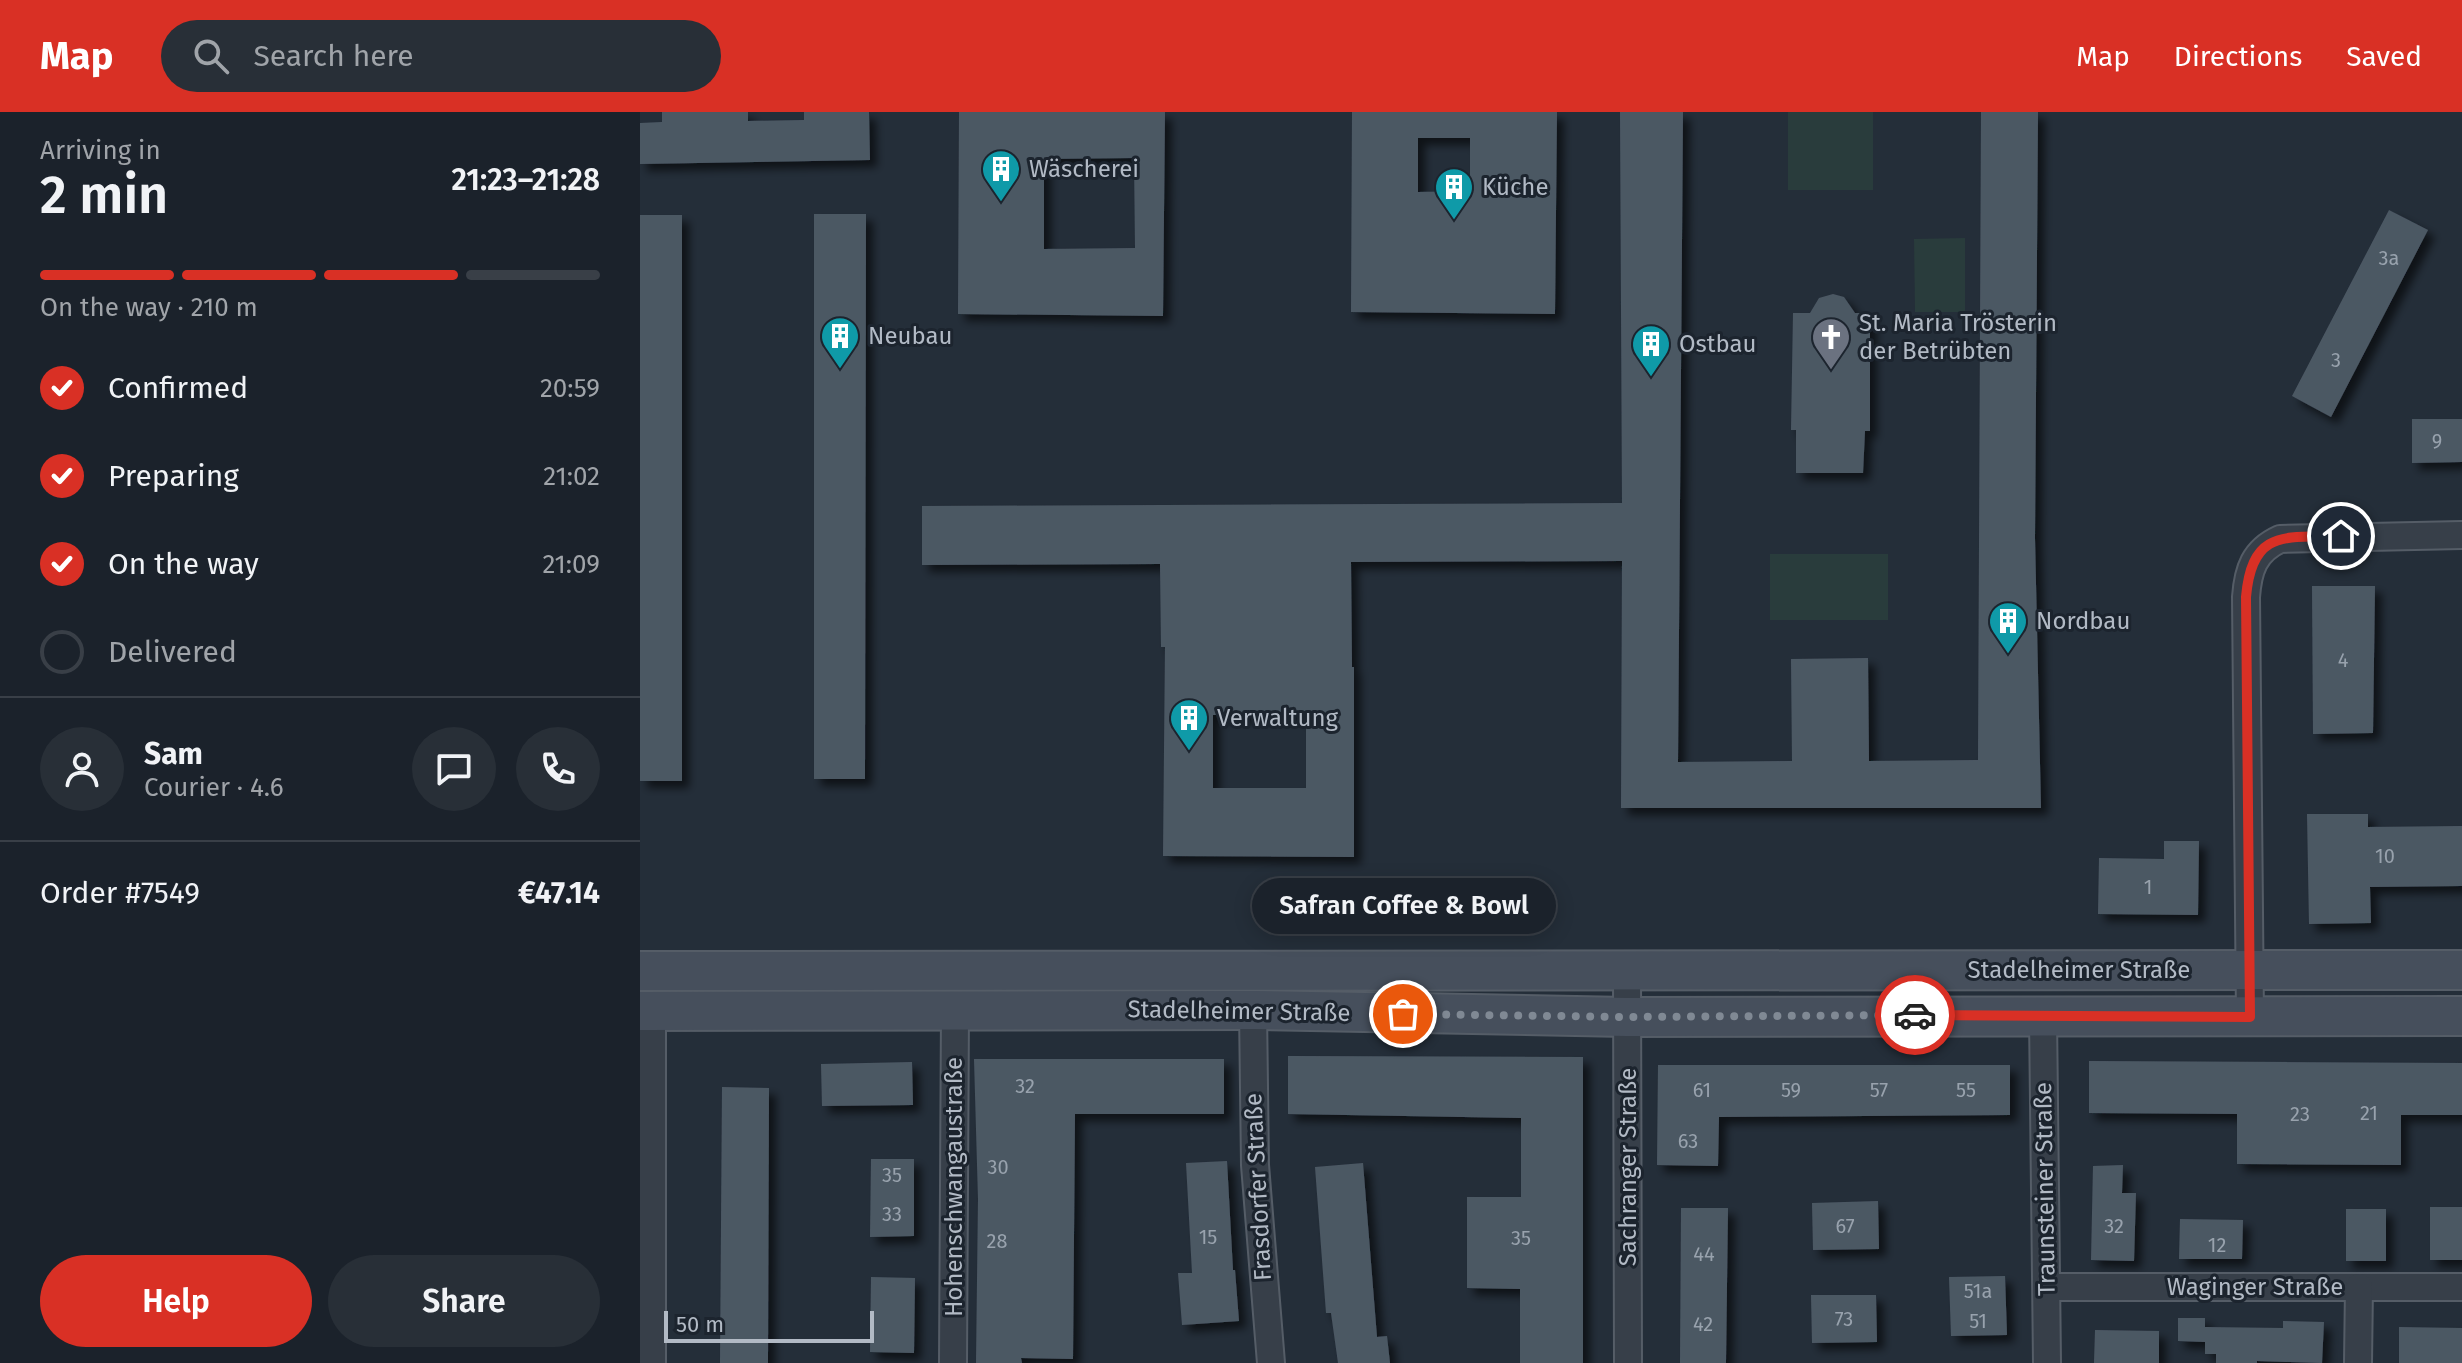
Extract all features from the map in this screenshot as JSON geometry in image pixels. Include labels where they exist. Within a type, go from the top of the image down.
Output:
[{"type":"main road","name":"Stadelheimer Straße","points":[[640,971],[2462,970]]},
{"type":"main road","name":"Stadelheimer Straße","points":[[646,1011],[1253,1010],[1627,1017],[2462,1016]]},
{"type":"street","points":[[2250,1017],[2248,574],[2265,545],[2280,539],[2462,535]]},
{"type":"street","name":"Sachranger Straße","points":[[1627,970],[1628,1363]]},
{"type":"street","name":"Hohenschwangaustraße","points":[[953,1363],[955,1010]]},
{"type":"street","name":"Frasdorfer Straße","points":[[1253,1010],[1255,1165],[1271,1363]]},
{"type":"street","points":[[646,1011],[652,1363]]},
{"type":"street","name":"Traunsteiner Straße","points":[[2043,1016],[2047,1363]]},
{"type":"street","name":"Waginger Straße","points":[[2047,1287],[2462,1287]]},
{"type":"street","points":[[2358,1363],[2359,1287]]},
{"type":"shaded area","points":[[1788,112],[1873,112],[1873,190],[1788,190]]},
{"type":"shaded area","points":[[1965,238],[1965,312],[1915,312],[1914,239]]},
{"type":"shaded area","points":[[1770,554],[1888,554],[1888,620],[1770,620]]},
{"type":"building","points":[[662,112],[748,112],[748,121],[804,120],[804,112],[869,112],[870,160],[640,164],[640,123],[662,122]]},
{"type":"building","name":"Wäscherei","points":[[959,112],[1165,112],[1163,316],[958,314]],"holes":[[[1134,158],[1135,248],[1044,249],[1044,159]]]},
{"type":"building","name":"Küche","points":[[1352,112],[1557,112],[1555,314],[1351,312]],"holes":[[[1418,138],[1470,138],[1470,191],[1418,192]]]},
{"type":"building","points":[[1620,112],[1683,112],[1678,762],[1792,761],[1791,659],[1868,658],[1869,761],[1978,760],[1981,112],[2038,112],[2035,538],[2041,808],[1621,808],[1622,561],[1351,562],[1354,857],[1163,856],[1165,647],[1161,647],[1160,564],[922,565],[922,506],[1622,503]],"holes":[[[1213,715],[1306,715],[1306,788],[1213,788]]]},
{"type":"building","points":[[2389,210],[2428,230],[2331,417],[2292,396]]},
{"type":"building","name":"Neubau","points":[[814,214],[866,214],[865,779],[814,779]]},
{"type":"building","points":[[640,215],[682,215],[682,781],[640,781]]},
{"type":"building","name":"St. Maria Trösterin der Betrübten","points":[[1833,294],[1844,297],[1855,313],[1870,313],[1870,431],[1865,431],[1863,473],[1796,473],[1796,430],[1791,430],[1793,313],[1810,313],[1819,298]]},
{"type":"building","points":[[2412,419],[2462,419],[2462,462],[2412,463]]},
{"type":"building","points":[[2312,586],[2375,586],[2373,733],[2313,734]]},
{"type":"building","points":[[2307,814],[2368,814],[2368,827],[2462,826],[2462,886],[2370,887],[2371,923],[2309,924]]},
{"type":"building","points":[[2164,841],[2199,841],[2198,915],[2098,914],[2099,858],[2164,859]]},
{"type":"building","points":[[1288,1056],[1583,1057],[1583,1363],[1520,1363],[1520,1289],[1467,1288],[1467,1197],[1521,1197],[1521,1118],[1288,1114]]},
{"type":"building","points":[[974,1059],[1224,1059],[1224,1114],[1075,1114],[1073,1359],[1021,1358],[1022,1363],[976,1363],[978,1199]]},
{"type":"building","points":[[2089,1061],[2462,1063],[2462,1115],[2401,1115],[2401,1165],[2237,1164],[2237,1114],[2089,1113]]},
{"type":"building","points":[[912,1062],[913,1105],[822,1106],[821,1064]]},
{"type":"building","points":[[1658,1065],[2010,1065],[2010,1115],[1719,1117],[1718,1166],[1657,1165]]},
{"type":"building","points":[[722,1087],[769,1088],[768,1363],[720,1363]]},
{"type":"building","points":[[871,1159],[914,1159],[914,1236],[870,1237]]},
{"type":"building","points":[[1227,1161],[1239,1321],[1182,1325],[1178,1273],[1192,1273],[1186,1163]]},
{"type":"building","points":[[1363,1163],[1377,1337],[1387,1336],[1390,1363],[1338,1363],[1331,1313],[1326,1313],[1315,1167]]},
{"type":"building","points":[[2123,1165],[2122,1193],[2136,1193],[2134,1261],[2091,1260],[2093,1166]]},
{"type":"building","points":[[1878,1201],[1879,1249],[1813,1250],[1812,1203]]},
{"type":"building","points":[[2430,1207],[2462,1207],[2462,1260],[2430,1260]]},
{"type":"building","points":[[1681,1208],[1728,1208],[1726,1363],[1680,1363]]},
{"type":"building","points":[[2346,1209],[2386,1209],[2386,1261],[2346,1261]]},
{"type":"building","points":[[2180,1219],[2243,1220],[2242,1259],[2179,1259]]},
{"type":"building","points":[[2005,1276],[2007,1335],[1951,1336],[1949,1277]]},
{"type":"building","points":[[871,1277],[915,1278],[914,1353],[870,1352]]},
{"type":"building","points":[[1811,1295],[1876,1295],[1877,1342],[1812,1343]]},
{"type":"building","points":[[2178,1318],[2205,1318],[2205,1342],[2178,1341]]},
{"type":"building","points":[[2283,1321],[2324,1322],[2322,1363],[2216,1363],[2216,1354],[2205,1354],[2205,1327],[2283,1328]]},
{"type":"building","points":[[2399,1327],[2462,1328],[2462,1363],[2399,1363]]},
{"type":"building","points":[[2095,1330],[2159,1331],[2159,1363],[2094,1363]]},
{"type":"way so far","points":[[1403,1014],[1627,1017],[1915,1015]]},
{"type":"place","name":"Wäscherei","points":[[1001,203]]},
{"type":"place","name":"Küche","points":[[1454,221]]},
{"type":"place","name":"Neubau","points":[[840,370]]},
{"type":"place","name":"St. Maria Trösterin der Betrübten","points":[[1831,371]]},
{"type":"place","name":"Ostbau","points":[[1651,378]]},
{"type":"place","name":"Nordbau","points":[[2008,655]]},
{"type":"place","name":"Verwaltung","points":[[1189,752]]},
{"type":"place","name":"Safran Coffee & Bowl","points":[[1403,1014]]},
{"type":"route","points":[[1915,1015],[2250,1017],[2248,574],[2265,545],[2280,539],[2341,536]]}]
